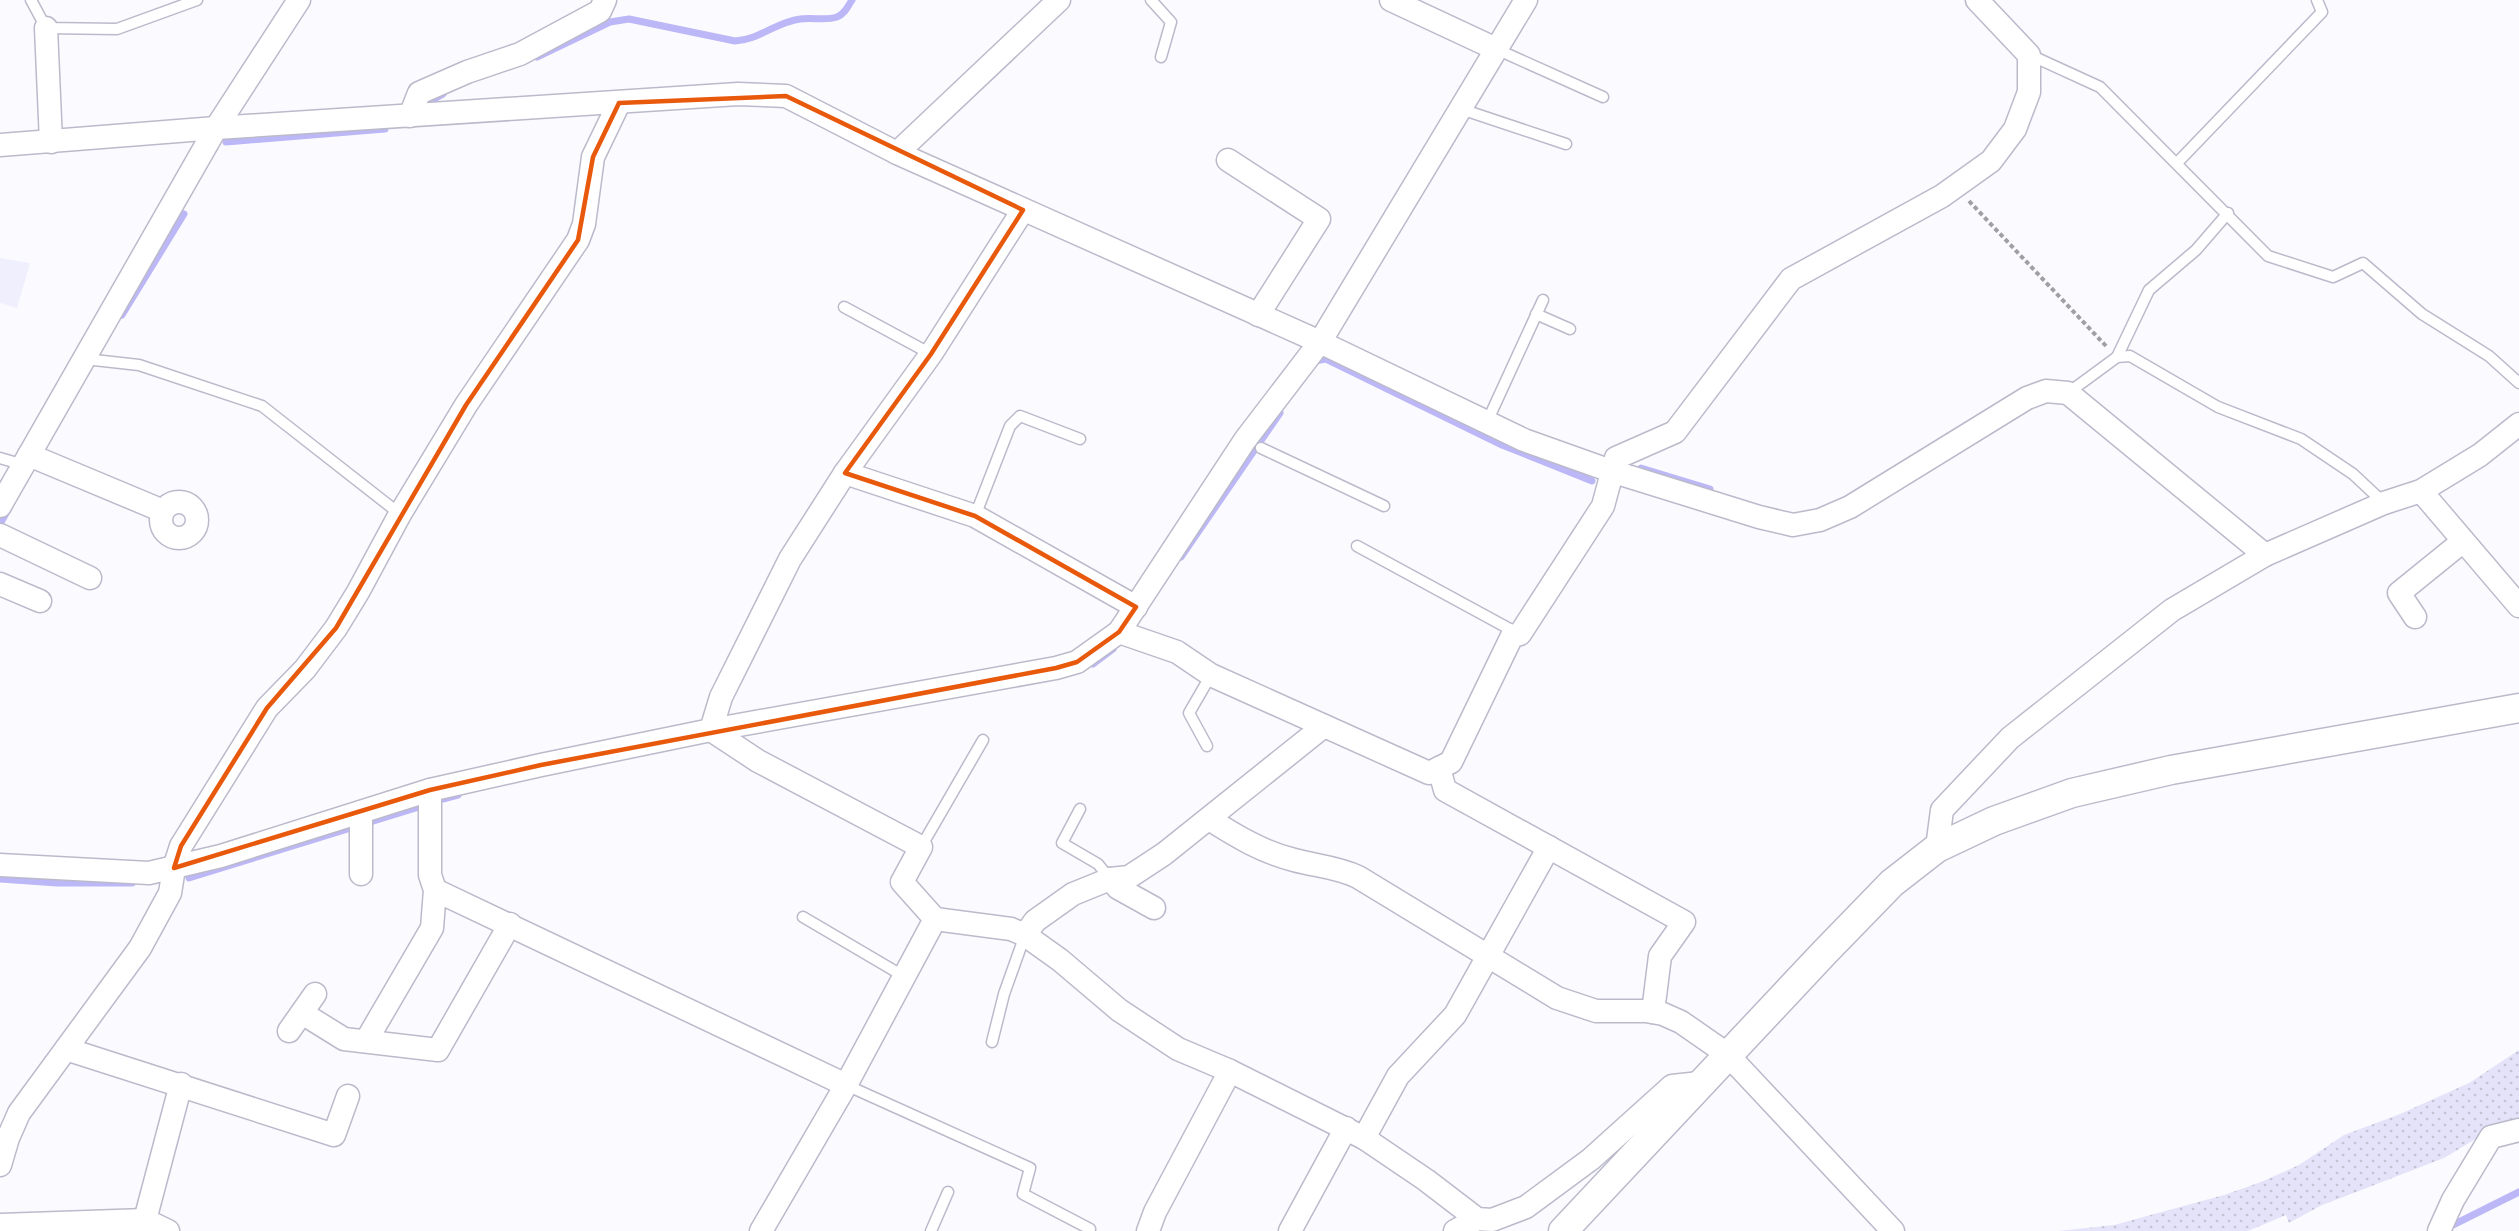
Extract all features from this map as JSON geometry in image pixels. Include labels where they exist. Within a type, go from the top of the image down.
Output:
[{"type":"street","points":[[0,506],[33,460],[93,360],[216,128],[299,0]]},
{"type":"street","points":[[410,116],[419,93],[467,72],[520,54],[600,11],[604,0]]},
{"type":"street","points":[[897,153],[1059,0]]},
{"type":"street","points":[[1391,0],[1496,49]]},
{"type":"street","points":[[0,865],[149,873],[221,856],[430,790],[711,730],[1056,668],[1077,662],[1119,632],[1253,444],[1320,342],[1526,0]]},
{"type":"street","points":[[1119,632],[1177,652],[1211,675],[1429,773],[1450,762],[1512,636],[1520,634],[1603,506],[1616,459],[1675,432],[1791,279],[1942,196],[1991,161],[2015,129],[2029,92],[2029,55],[1977,0]]},
{"type":"street","points":[[46,28],[51,142]]},
{"type":"street","points":[[0,145],[216,128],[738,94],[786,96],[897,153],[1320,342],[1524,440],[1611,471],[1759,517],[1793,525],[1820,520],[1850,507],[2027,398],[2046,391],[2068,393],[2265,555]]},
{"type":"street","points":[[0,1165],[18,1113],[140,948],[170,893],[174,868],[181,846],[267,708],[305,669],[336,628],[400,514],[466,405],[578,240],[584,224],[593,157],[619,103]]},
{"type":"street","points":[[1228,160],[1319,219],[1258,315]]},
{"type":"street","points":[[711,730],[721,697],[790,559],[845,473],[931,354],[1023,210]]},
{"type":"street","points":[[1937,848],[1942,810],[2010,738],[2172,610],[2265,555],[2384,503],[2421,491],[2480,455],[2519,424]]},
{"type":"street","points":[[33,460],[163,511]]},
{"type":"street","points":[[845,473],[975,516],[1136,607]]},
{"type":"street","points":[[2421,491],[2462,542],[2519,606]]},
{"type":"street","points":[[0,535],[90,578]]},
{"type":"street","points":[[2415,617],[2399,593],[2462,542]]},
{"type":"street","points":[[0,584],[40,601]]},
{"type":"street","points":[[1563,1231],[1727,1054],[1892,883],[1937,848],[1994,821],[2072,793],[2171,770],[2519,708]]},
{"type":"street","points":[[1025,935],[1035,921],[1073,894],[1110,879],[1129,877],[1164,854],[1324,726]]},
{"type":"street","points":[[711,730],[758,761],[921,847],[902,882],[935,919],[1011,930],[1025,935],[1060,960],[1119,1010],[1178,1049],[1230,1071],[1355,1133],[1426,1180],[1477,1219],[1492,1221],[1526,1207],[1591,1159],[1672,1086],[1700,1083]]},
{"type":"street","points":[[1439,768],[1445,790],[1684,922],[1660,956],[1653,1012]]},
{"type":"street","points":[[366,1041],[432,928],[435,890],[430,875],[430,790]]},
{"type":"street","points":[[361,812],[361,874]]},
{"type":"street","points":[[1209,819],[1266,851],[1295,861],[1338,868],[1358,877],[1557,998],[1596,1011],[1653,1012],[1681,1022],[1727,1054],[1893,1231]]},
{"type":"street","points":[[1290,1231],[1355,1133],[1398,1076],[1455,1015],[1549,847]]},
{"type":"street","points":[[1110,879],[1118,888],[1154,908]]},
{"type":"street","points":[[435,890],[846,1085]]},
{"type":"street","points":[[769,1229],[906,977],[935,919]]},
{"type":"street","points":[[302,1013],[345,1039],[438,1050],[510,924]]},
{"type":"street","points":[[289,1031],[315,994]]},
{"type":"street","points":[[66,1049],[181,1084],[334,1135],[348,1096]]},
{"type":"street","points":[[1149,1231],[1155,1212],[1230,1071]]},
{"type":"street","points":[[145,1220],[181,1084]]},
{"type":"street","points":[[2440,1229],[2453,1200],[2491,1137],[2519,1130]]},
{"type":"street","points":[[1455,1231],[1477,1219]]},
{"type":"street","points":[[0,1225],[145,1220],[168,1231]]},
{"type":"lane","points":[[31,0],[46,28],[117,29],[197,0]]},
{"type":"lane","points":[[1151,0],[1171,22],[1161,57]]},
{"type":"lane","points":[[2177,163],[2322,12],[2317,0]]},
{"type":"lane","points":[[1496,49],[1602,96]]},
{"type":"lane","points":[[2029,55],[2100,87],[2228,213],[2268,256],[2333,278],[2363,263],[2422,314],[2489,356],[2519,383]]},
{"type":"lane","points":[[1461,109],[1566,144]]},
{"type":"lane","points":[[2068,393],[2116,357],[2149,290],[2196,250],[2228,213]]},
{"type":"lane","points":[[1487,422],[1543,300]]},
{"type":"lane","points":[[844,307],[931,354]]},
{"type":"lane","points":[[1536,314],[1570,329]]},
{"type":"lane","points":[[2116,357],[2130,356],[2218,407],[2301,439],[2353,474],[2384,503]]},
{"type":"lane","points":[[93,360],[139,365],[262,406],[400,514]]},
{"type":"lane","points":[[975,516],[1010,426],[1020,416],[1080,439]]},
{"type":"lane","points":[[1253,444],[1384,506]]},
{"type":"lane","points":[[0,458],[33,460]]},
{"type":"lane","points":[[1357,546],[1520,634]]},
{"type":"lane","points":[[1207,746],[1189,713],[1211,675]]},
{"type":"lane","points":[[921,847],[983,740]]},
{"type":"lane","points":[[1080,809],[1062,843],[1098,864],[1110,879]]},
{"type":"lane","points":[[803,917],[906,977]]},
{"type":"lane","points":[[992,1042],[1004,994],[1025,935]]},
{"type":"lane","points":[[846,1085],[1030,1168],[1023,1194],[1090,1229]]},
{"type":"lane","points":[[931,1231],[948,1192]]},
{"type":"path","points":[[1955,186],[2116,357]]},
{"type":"highlighted area","points":[[786,96],[1023,210],[931,354],[845,473],[975,516],[1136,607],[1119,632],[1077,662],[1056,668],[541,765],[430,790],[174,868],[181,846],[267,708],[336,628],[466,405],[578,240],[593,157],[619,103]]},
{"type":"shaded area","points":[[0,258],[30,263],[17,308],[0,303]]},
{"type":"shaded area","points":[[2519,1050],[2519,1123],[2484,1134],[2444,1158],[2320,1206],[2289,1223],[2286,1215],[2248,1231],[2058,1231],[2114,1225],[2224,1195],[2261,1182],[2299,1165],[2344,1135],[2400,1114],[2469,1083]]},
{"type":"waterway","points":[[537,57],[610,22],[629,19],[735,41],[752,38],[791,21],[840,16],[852,0]]},
{"type":"waterway","points":[[422,106],[443,94]]},
{"type":"waterway","points":[[226,142],[385,129]]},
{"type":"waterway","points":[[122,315],[184,214]]},
{"type":"waterway","points":[[1313,364],[1315,361],[1326,359],[1502,445],[1592,481]]},
{"type":"waterway","points":[[1181,557],[1280,413]]},
{"type":"waterway","points":[[1641,468],[1710,489]]},
{"type":"waterway","points":[[0,524],[9,508]]},
{"type":"waterway","points":[[1093,664],[1113,649]]},
{"type":"waterway","points":[[443,799],[458,795]]},
{"type":"waterway","points":[[189,878],[419,807]]},
{"type":"waterway","points":[[0,879],[57,883],[132,883]]},
{"type":"waterway","points":[[2447,1228],[2519,1192]]}]
